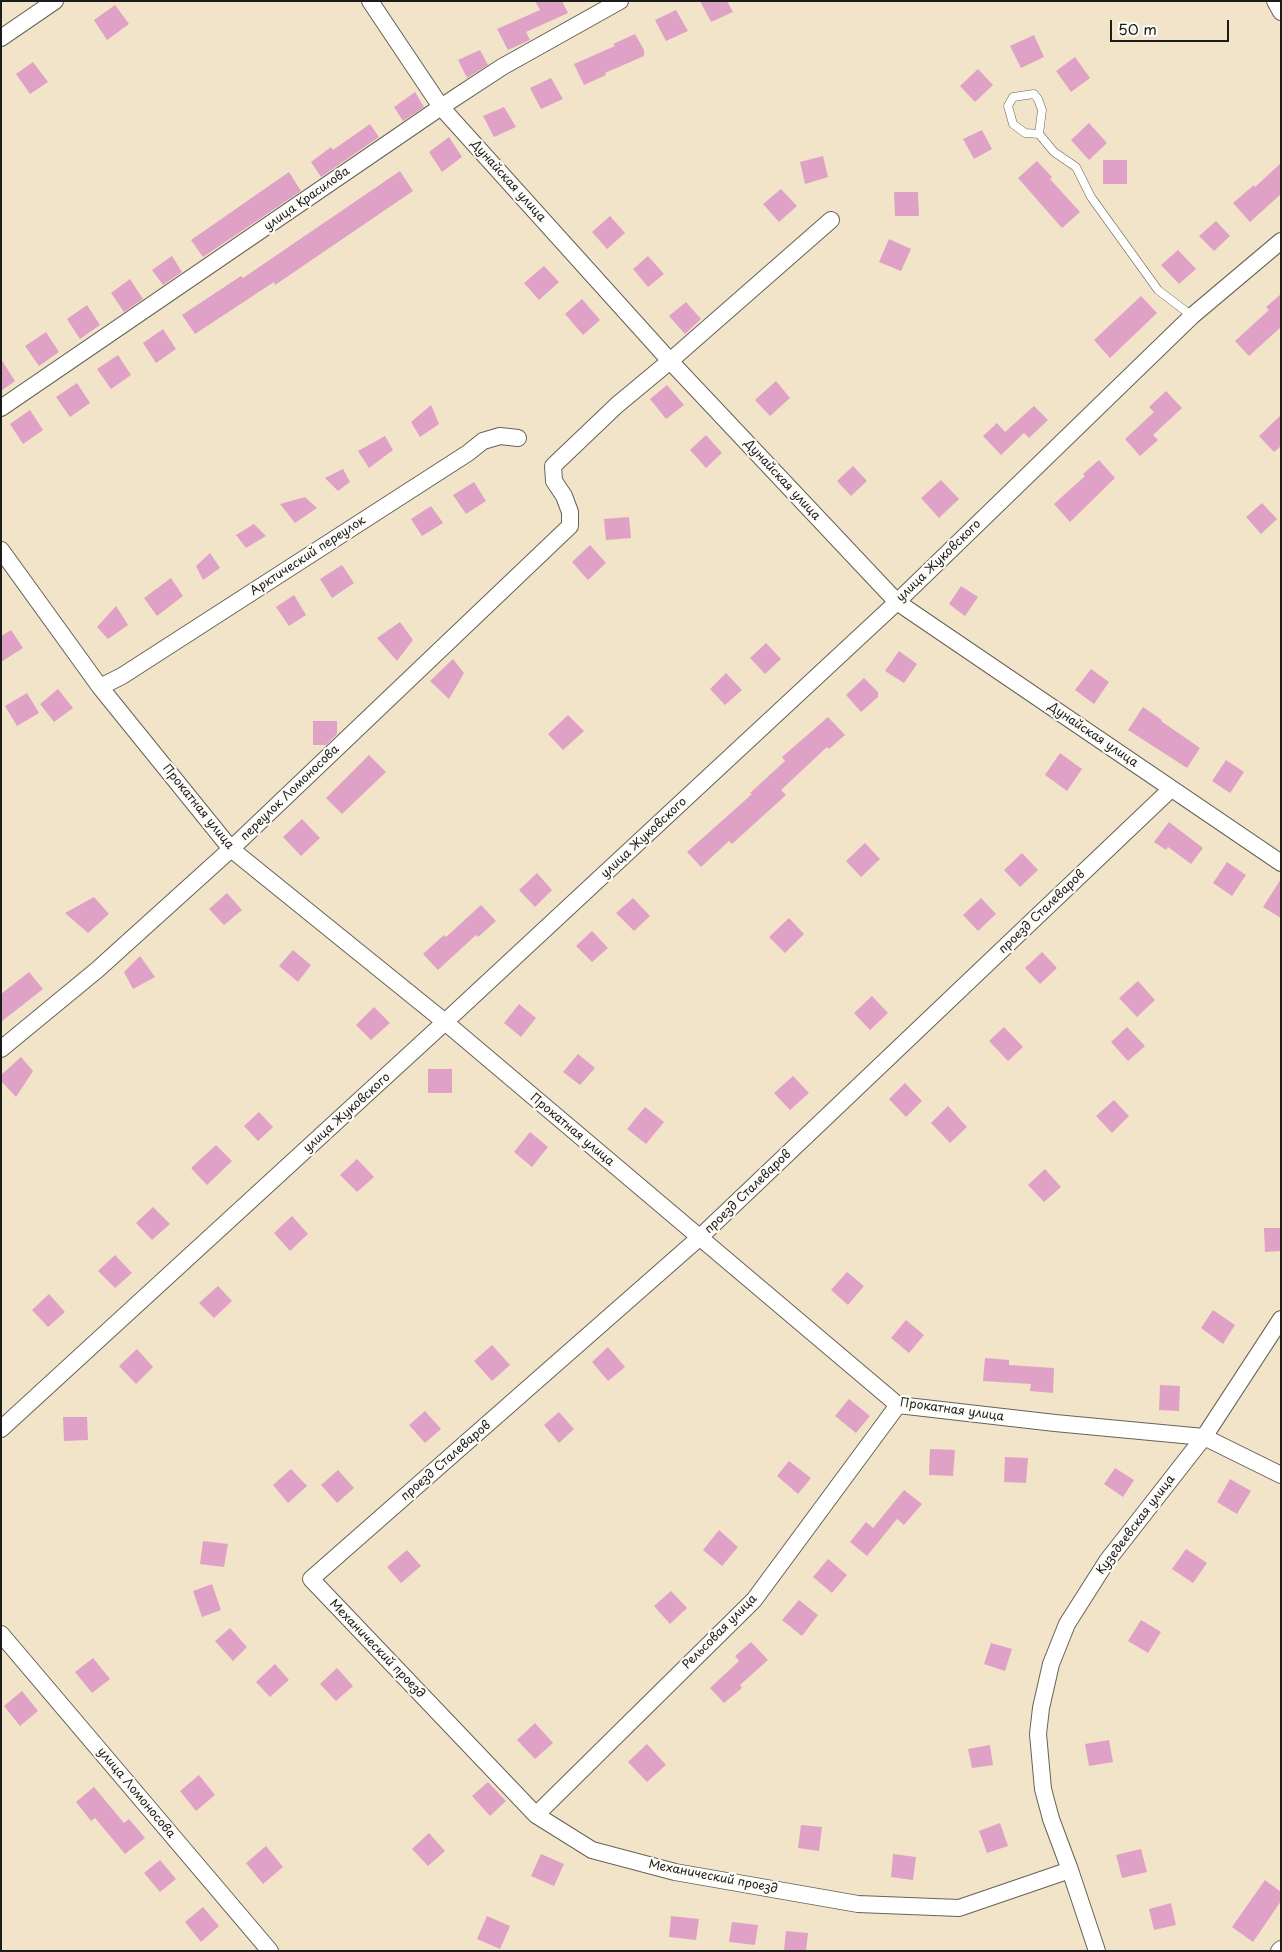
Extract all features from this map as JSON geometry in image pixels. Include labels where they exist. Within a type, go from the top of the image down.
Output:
[{"type":"street","points":[[1,38],[55,1]]},
{"type":"street","name":"Дунайская улица","points":[[370,1],[441,107],[670,362],[897,602],[1281,863]]},
{"type":"street","name":"улица Красилова","points":[[1,408],[441,107],[502,67],[620,1]]},
{"type":"street","points":[[1275,1],[1281,12]]},
{"type":"street","points":[[670,362],[831,220]]},
{"type":"street","name":"улица Жуковского","points":[[1,1429],[445,1022],[897,602],[1192,316],[1281,241]]},
{"type":"street","name":"переулок Ломоносова","points":[[1,1049],[97,970],[231,849],[570,526],[570,512],[564,496],[554,481],[553,466],[617,405],[670,362]]},
{"type":"street","name":"Арктический переулок","points":[[100,686],[122,676],[468,453],[483,441],[500,436],[518,438]]},
{"type":"street","name":"Прокатная улица","points":[[1,550],[100,686],[231,849],[445,1022],[898,1404],[1055,1423],[1204,1437],[1281,1475]]},
{"type":"street","name":"проезд Сталеваров","points":[[311,1579],[699,1238],[1172,789]]},
{"type":"street","name":"Кузедеевская улица","points":[[1097,1951],[1051,1819],[1043,1789],[1038,1734],[1041,1708],[1051,1664],[1067,1624],[1106,1560],[1204,1437],[1281,1320]]},
{"type":"street","name":"Рельсовая улица","points":[[536,1815],[754,1600],[898,1404]]},
{"type":"street","name":"Механический проезд","points":[[311,1579],[536,1815],[592,1850],[675,1872],[858,1904],[959,1908],[1070,1870]]},
{"type":"street","name":"улица Ломоносова","points":[[1,1634],[270,1951]]},
{"type":"lane","points":[[1039,134],[1042,110],[1038,99],[1034,94],[1013,97],[1008,106],[1013,124],[1025,133],[1039,134],[1054,152],[1076,167],[1091,196],[1158,290],[1192,316]]},
{"type":"building","points":[[535,1],[562,1],[568,13],[526,32],[530,40],[508,50],[497,29],[540,10]]},
{"type":"building","points":[[700,1],[727,1],[733,12],[711,22]]},
{"type":"building","points":[[115,5],[129,24],[107,40],[94,20]]},
{"type":"building","points":[[676,10],[688,31],[666,41],[655,20]]},
{"type":"building","points":[[635,34],[644,50],[644,56],[605,73],[606,75],[584,85],[574,64],[615,46],[613,44]]},
{"type":"building","points":[[1034,35],[1044,57],[1021,68],[1010,46]]},
{"type":"building","points":[[480,50],[488,65],[467,78],[458,60]]},
{"type":"building","points":[[1075,57],[1090,78],[1071,92],[1056,71]]},
{"type":"building","points":[[33,62],[48,82],[30,94],[16,74]]},
{"type":"building","points":[[978,69],[993,85],[975,102],[960,86]]},
{"type":"building","points":[[551,78],[563,99],[541,109],[530,88]]},
{"type":"building","points":[[415,92],[424,107],[403,121],[394,107]]},
{"type":"building","points":[[504,107],[516,127],[494,137],[483,116]]},
{"type":"building","points":[[1089,123],[1107,143],[1089,160],[1071,140]]},
{"type":"building","points":[[370,124],[379,137],[321,177],[311,162],[331,147],[333,150]]},
{"type":"building","points":[[982,130],[992,149],[974,159],[963,139]]},
{"type":"building","points":[[449,137],[462,157],[442,172],[429,152]]},
{"type":"building","points":[[823,156],[828,177],[805,184],[800,162]]},
{"type":"building","points":[[1103,160],[1127,160],[1127,184],[1103,184]]},
{"type":"building","points":[[1037,161],[1052,177],[1050,179],[1080,212],[1062,228],[1018,178]]},
{"type":"building","points":[[1281,163],[1281,194],[1250,222],[1233,203],[1254,185],[1255,187]]},
{"type":"building","points":[[400,171],[413,191],[275,285],[274,282],[195,334],[182,315],[241,276],[243,278]]},
{"type":"building","points":[[289,172],[301,191],[203,257],[191,240]]},
{"type":"building","points":[[781,189],[797,206],[779,222],[763,204]]},
{"type":"building","points":[[894,192],[918,192],[919,216],[895,216]]},
{"type":"building","points":[[610,216],[625,233],[607,249],[592,232]]},
{"type":"building","points":[[1216,221],[1230,236],[1214,251],[1199,236]]},
{"type":"building","points":[[889,239],[911,249],[901,271],[879,262]]},
{"type":"building","points":[[1178,250],[1196,269],[1179,284],[1161,265]]},
{"type":"building","points":[[172,256],[182,272],[163,285],[152,270]]},
{"type":"building","points":[[648,256],[664,274],[648,287],[633,269]]},
{"type":"building","points":[[544,266],[559,282],[539,300],[524,283]]},
{"type":"building","points":[[130,279],[143,299],[124,312],[111,293]]},
{"type":"building","points":[[1281,294],[1281,327],[1249,356],[1235,341],[1269,310],[1266,307]]},
{"type":"building","points":[[1141,296],[1157,313],[1110,358],[1094,340]]},
{"type":"building","points":[[582,299],[600,320],[583,335],[565,314]]},
{"type":"building","points":[[686,302],[701,319],[685,334],[669,316]]},
{"type":"building","points":[[87,305],[100,325],[80,339],[67,319]]},
{"type":"building","points":[[163,329],[176,349],[156,363],[143,343]]},
{"type":"building","points":[[46,332],[59,352],[39,366],[25,346]]},
{"type":"building","points":[[118,355],[131,375],[111,389],[97,369]]},
{"type":"building","points":[[1,359],[15,381],[1,391]]},
{"type":"building","points":[[776,381],[790,398],[770,416],[755,400]]},
{"type":"building","points":[[77,383],[90,403],[70,417],[56,397]]},
{"type":"building","points":[[667,385],[684,405],[666,419],[650,399]]},
{"type":"building","points":[[1166,391],[1182,408],[1153,435],[1158,440],[1140,456],[1125,439],[1154,412],[1149,407]]},
{"type":"building","points":[[431,405],[439,424],[420,437],[411,422]]},
{"type":"building","points":[[1034,406],[1048,420],[1029,438],[1024,433],[1001,455],[983,436],[997,423],[1005,432]]},
{"type":"building","points":[[30,410],[43,430],[23,444],[10,424]]},
{"type":"building","points":[[1281,415],[1281,446],[1274,452],[1259,436]]},
{"type":"building","points":[[706,435],[722,453],[706,468],[690,450]]},
{"type":"building","points":[[385,436],[393,450],[369,468],[358,451]]},
{"type":"building","points":[[1099,460],[1115,478],[1070,522],[1054,504],[1085,476],[1083,474]]},
{"type":"building","points":[[853,466],[867,481],[851,496],[837,481]]},
{"type":"building","points":[[343,469],[350,482],[338,491],[325,478]]},
{"type":"building","points":[[941,480],[959,499],[939,518],[921,498]]},
{"type":"building","points":[[474,482],[486,501],[466,514],[453,495]]},
{"type":"building","points":[[305,497],[317,508],[295,523],[280,504]]},
{"type":"building","points":[[1262,503],[1277,519],[1261,534],[1246,517]]},
{"type":"building","points":[[431,506],[443,523],[422,536],[411,519]]},
{"type":"building","points":[[629,517],[631,538],[606,540],[604,519]]},
{"type":"building","points":[[254,524],[266,536],[246,548],[236,535]]},
{"type":"building","points":[[590,545],[606,563],[588,580],[572,562]]},
{"type":"building","points":[[210,553],[220,568],[203,580],[196,566]]},
{"type":"building","points":[[342,565],[354,583],[332,598],[320,579]]},
{"type":"building","points":[[171,578],[183,596],[157,616],[144,598]]},
{"type":"building","points":[[961,586],[978,597],[965,616],[949,604]]},
{"type":"building","points":[[294,595],[306,615],[289,626],[276,607]]},
{"type":"building","points":[[116,606],[128,625],[108,639],[97,627]]},
{"type":"building","points":[[400,622],[413,640],[397,661],[377,638]]},
{"type":"building","points":[[11,630],[23,648],[1,662],[1,636]]},
{"type":"building","points":[[766,643],[781,659],[765,674],[750,658]]},
{"type":"building","points":[[899,651],[917,664],[904,683],[885,671]]},
{"type":"building","points":[[453,659],[464,673],[449,699],[430,681]]},
{"type":"building","points":[[1091,669],[1109,682],[1094,704],[1075,690]]},
{"type":"building","points":[[726,673],[742,690],[725,705],[710,689]]},
{"type":"building","points":[[864,678],[878,692],[878,697],[861,712],[846,695]]},
{"type":"building","points":[[58,689],[73,708],[54,722],[40,704]]},
{"type":"building","points":[[27,693],[39,713],[17,726],[5,706]]},
{"type":"building","points":[[1143,707],[1200,748],[1187,768],[1128,730]]},
{"type":"building","points":[[568,715],[584,731],[563,750],[548,734]]},
{"type":"building","points":[[828,717],[845,735],[829,749],[827,747],[781,790],[786,795],[732,844],[729,841],[701,867],[687,852],[752,794],[750,793],[785,761],[782,757]]},
{"type":"building","points":[[313,721],[337,721],[337,734],[326,745],[313,745]]},
{"type":"building","points":[[1060,753],[1082,769],[1067,791],[1045,775]]},
{"type":"building","points":[[369,755],[386,772],[342,814],[326,798]]},
{"type":"building","points":[[1226,760],[1244,772],[1230,793],[1212,781]]},
{"type":"building","points":[[302,819],[320,838],[301,856],[283,837]]},
{"type":"building","points":[[1169,822],[1203,848],[1191,864],[1168,847],[1166,850],[1154,842]]},
{"type":"building","points":[[865,843],[880,859],[861,877],[846,861]]},
{"type":"building","points":[[1022,853],[1038,870],[1020,887],[1004,870]]},
{"type":"building","points":[[1227,862],[1246,875],[1232,896],[1213,883]]},
{"type":"building","points":[[537,873],[552,890],[535,907],[519,890]]},
{"type":"building","points":[[1281,879],[1281,918],[1263,907]]},
{"type":"building","points":[[227,893],[242,910],[224,925],[209,909]]},
{"type":"building","points":[[94,897],[109,914],[88,933],[65,913]]},
{"type":"building","points":[[633,898],[650,916],[634,931],[616,913]]},
{"type":"building","points":[[981,898],[996,914],[978,931],[963,915]]},
{"type":"building","points":[[481,905],[496,921],[478,937],[476,935],[438,970],[423,954],[444,935],[446,937]]},
{"type":"building","points":[[789,918],[804,934],[785,953],[769,937]]},
{"type":"building","points":[[592,931],[608,948],[592,962],[576,946]]},
{"type":"building","points":[[293,950],[311,965],[298,982],[279,966]]},
{"type":"building","points":[[1042,952],[1057,968],[1040,984],[1025,968]]},
{"type":"building","points":[[140,956],[155,977],[133,989],[124,972]]},
{"type":"building","points":[[29,972],[43,989],[1,1022],[1,994]]},
{"type":"building","points":[[1138,981],[1155,1000],[1137,1017],[1119,998]]},
{"type":"building","points":[[872,996],[888,1013],[870,1030],[854,1013]]},
{"type":"building","points":[[519,1004],[536,1018],[521,1037],[504,1023]]},
{"type":"building","points":[[374,1007],[390,1023],[371,1040],[356,1025]]},
{"type":"building","points":[[1004,1027],[1023,1047],[1008,1061],[989,1041]]},
{"type":"building","points":[[1127,1027],[1145,1046],[1128,1061],[1111,1042]]},
{"type":"building","points":[[578,1054],[595,1068],[580,1085],[563,1072]]},
{"type":"building","points":[[21,1057],[33,1071],[16,1097],[1,1081],[1,1075]]},
{"type":"building","points":[[428,1069],[452,1069],[452,1093],[428,1093]]},
{"type":"building","points":[[793,1076],[809,1093],[790,1110],[774,1093]]},
{"type":"building","points":[[905,1083],[922,1101],[906,1117],[889,1099]]},
{"type":"building","points":[[1114,1100],[1129,1116],[1112,1133],[1096,1116]]},
{"type":"building","points":[[948,1106],[967,1127],[950,1143],[931,1123]]},
{"type":"building","points":[[645,1107],[664,1122],[646,1144],[627,1129]]},
{"type":"building","points":[[259,1112],[273,1127],[258,1141],[244,1126]]},
{"type":"building","points":[[530,1132],[548,1147],[532,1167],[514,1152]]},
{"type":"building","points":[[216,1145],[232,1161],[207,1185],[191,1168]]},
{"type":"building","points":[[357,1159],[374,1177],[357,1192],[340,1175]]},
{"type":"building","points":[[1045,1169],[1061,1187],[1044,1202],[1028,1185]]},
{"type":"building","points":[[153,1207],[170,1224],[152,1240],[136,1223]]},
{"type":"building","points":[[292,1216],[308,1234],[290,1251],[274,1233]]},
{"type":"building","points":[[1264,1228],[1281,1228],[1281,1251],[1265,1252]]},
{"type":"building","points":[[115,1255],[132,1273],[115,1288],[98,1271]]},
{"type":"building","points":[[847,1272],[864,1286],[848,1305],[831,1290]]},
{"type":"building","points":[[218,1286],[232,1301],[214,1318],[199,1303]]},
{"type":"building","points":[[49,1294],[65,1312],[48,1327],[32,1310]]},
{"type":"building","points":[[1213,1310],[1235,1325],[1223,1344],[1201,1328]]},
{"type":"building","points":[[906,1320],[924,1335],[909,1353],[891,1338]]},
{"type":"building","points":[[492,1345],[510,1365],[492,1381],[474,1361]]},
{"type":"building","points":[[608,1347],[625,1367],[608,1381],[592,1362]]},
{"type":"building","points":[[137,1349],[153,1367],[136,1384],[119,1366]]},
{"type":"building","points":[[985,1358],[1009,1360],[1009,1365],[1054,1368],[1053,1393],[1030,1391],[1031,1384],[983,1381]]},
{"type":"building","points":[[1160,1385],[1180,1386],[1179,1411],[1159,1410]]},
{"type":"building","points":[[849,1399],[870,1416],[856,1433],[835,1416]]},
{"type":"building","points":[[425,1411],[441,1429],[425,1443],[409,1425]]},
{"type":"building","points":[[559,1412],[574,1429],[559,1443],[544,1425]]},
{"type":"building","points":[[63,1417],[87,1417],[88,1440],[64,1441]]},
{"type":"building","points":[[930,1449],[955,1450],[953,1476],[929,1475]]},
{"type":"building","points":[[1005,1457],[1028,1458],[1026,1483],[1004,1482]]},
{"type":"building","points":[[789,1461],[811,1478],[798,1494],[777,1476]]},
{"type":"building","points":[[1115,1468],[1134,1480],[1123,1497],[1104,1484]]},
{"type":"building","points":[[291,1469],[307,1486],[288,1503],[273,1485]]},
{"type":"building","points":[[338,1470],[354,1488],[337,1503],[321,1485]]},
{"type":"building","points":[[1230,1479],[1251,1491],[1237,1514],[1217,1502]]},
{"type":"building","points":[[904,1490],[922,1504],[904,1525],[897,1519],[867,1556],[850,1542],[866,1522],[873,1528]]},
{"type":"building","points":[[719,1530],[738,1547],[722,1566],[703,1550]]},
{"type":"building","points":[[203,1541],[228,1544],[224,1567],[200,1564]]},
{"type":"building","points":[[1186,1549],[1207,1563],[1193,1583],[1172,1569]]},
{"type":"building","points":[[407,1550],[421,1566],[401,1583],[387,1567]]},
{"type":"building","points":[[828,1559],[847,1575],[832,1593],[813,1577]]},
{"type":"building","points":[[212,1584],[221,1610],[202,1617],[193,1591]]},
{"type":"building","points":[[671,1591],[687,1608],[670,1624],[654,1606]]},
{"type":"building","points":[[799,1600],[818,1615],[802,1636],[782,1620]]},
{"type":"building","points":[[1141,1620],[1161,1632],[1148,1653],[1128,1641]]},
{"type":"building","points":[[230,1628],[247,1647],[233,1661],[215,1641]]},
{"type":"building","points":[[751,1642],[768,1660],[740,1685],[742,1688],[724,1703],[710,1688],[739,1661],[735,1656]]},
{"type":"building","points":[[991,1643],[1012,1649],[1005,1671],[984,1664]]},
{"type":"building","points":[[93,1658],[110,1679],[92,1693],[75,1672]]},
{"type":"building","points":[[275,1664],[289,1680],[270,1697],[256,1682]]},
{"type":"building","points":[[337,1668],[353,1686],[336,1701],[320,1684]]},
{"type":"building","points":[[22,1691],[38,1711],[20,1726],[4,1706]]},
{"type":"building","points":[[535,1723],[553,1743],[535,1759],[517,1740]]},
{"type":"building","points":[[1109,1740],[1113,1762],[1089,1766],[1085,1744]]},
{"type":"building","points":[[647,1744],[666,1765],[647,1782],[628,1762]]},
{"type":"building","points":[[990,1745],[993,1765],[972,1768],[968,1749]]},
{"type":"building","points":[[199,1775],[215,1795],[196,1811],[180,1791]]},
{"type":"building","points":[[488,1782],[506,1801],[490,1816],[472,1796]]},
{"type":"building","points":[[94,1787],[124,1823],[129,1819],[145,1838],[125,1854],[95,1818],[91,1821],[76,1802]]},
{"type":"building","points":[[1000,1823],[1008,1846],[987,1853],[979,1831]]},
{"type":"building","points":[[801,1825],[822,1827],[819,1851],[798,1848]]},
{"type":"building","points":[[429,1833],[445,1851],[428,1866],[412,1849]]},
{"type":"building","points":[[266,1846],[283,1867],[263,1884],[246,1863]]},
{"type":"building","points":[[1141,1849],[1147,1872],[1122,1878],[1116,1855]]},
{"type":"building","points":[[541,1854],[564,1864],[554,1886],[531,1876]]},
{"type":"building","points":[[893,1854],[916,1857],[913,1880],[891,1877]]},
{"type":"building","points":[[160,1860],[176,1879],[160,1892],[144,1873]]},
{"type":"building","points":[[1265,1880],[1281,1892],[1281,1901],[1253,1942],[1232,1927]]},
{"type":"building","points":[[1171,1903],[1176,1925],[1154,1930],[1149,1909]]},
{"type":"building","points":[[203,1907],[219,1926],[201,1942],[185,1922]]},
{"type":"building","points":[[487,1916],[510,1926],[500,1949],[477,1939]]},
{"type":"building","points":[[671,1916],[699,1919],[696,1940],[669,1937]]},
{"type":"building","points":[[732,1922],[758,1925],[755,1945],[729,1942]]},
{"type":"building","points":[[786,1931],[808,1933],[806,1951],[784,1951]]}]
